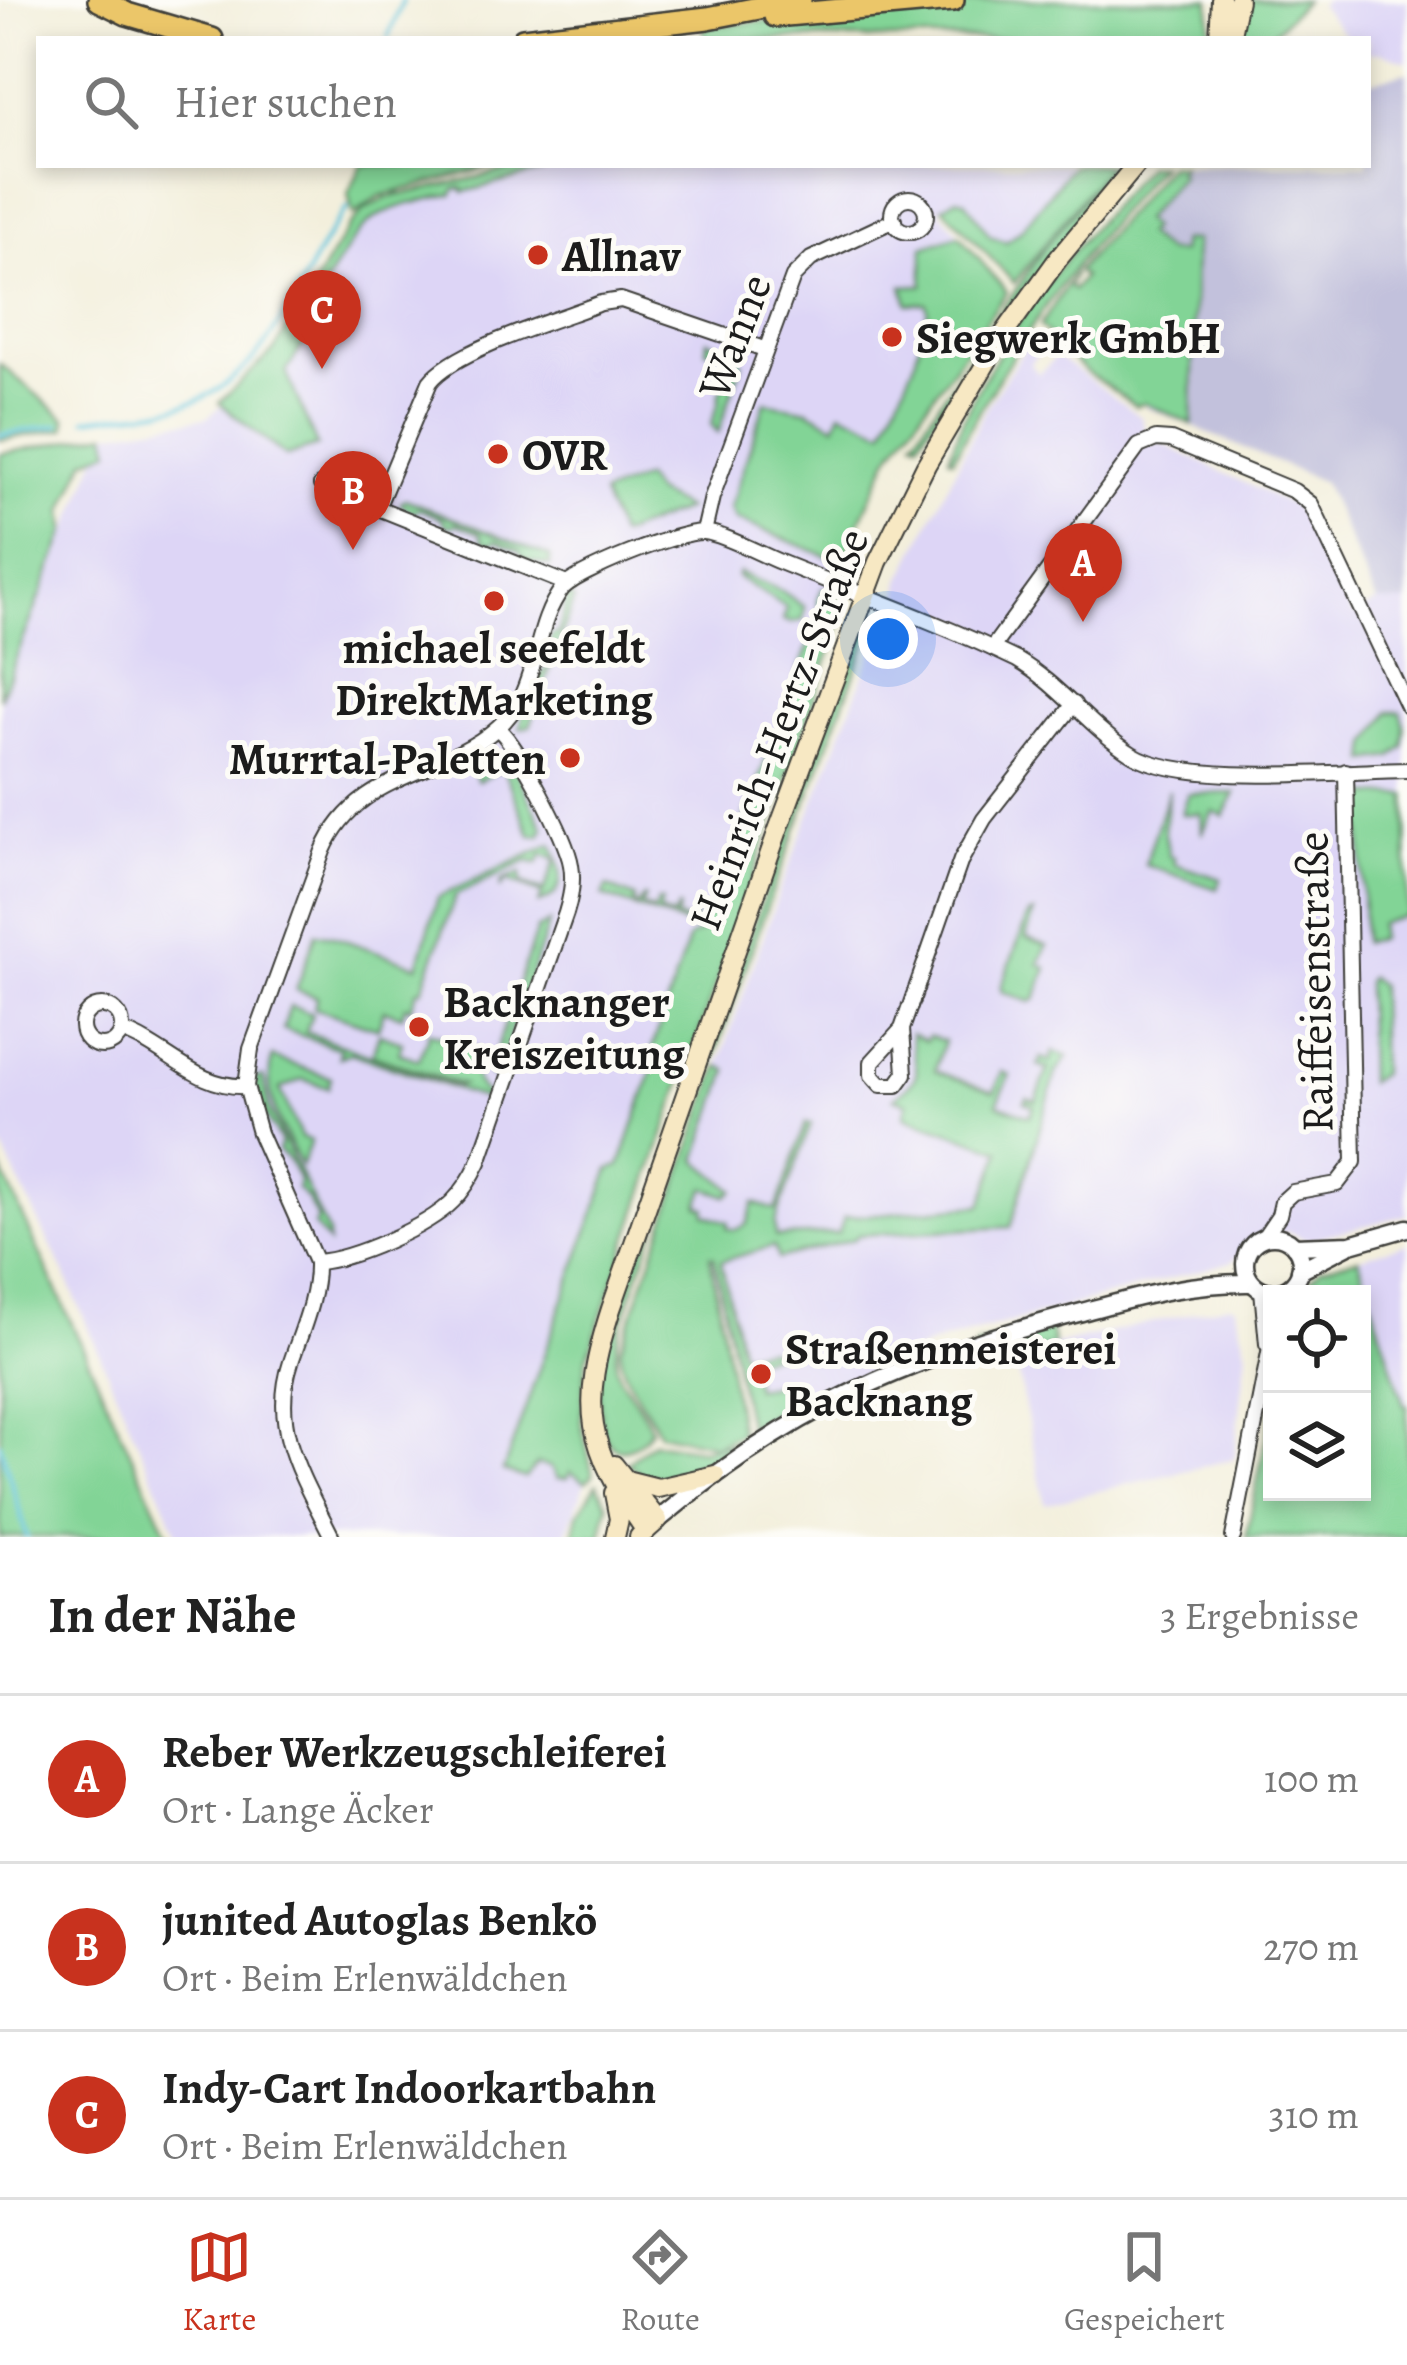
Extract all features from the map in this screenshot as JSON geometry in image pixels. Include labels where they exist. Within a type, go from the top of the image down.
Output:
[{"type":"main road","points":[[99,0],[127,14],[202,36]]},
{"type":"main road","points":[[550,36],[708,18],[800,0]]},
{"type":"main road","points":[[708,18],[803,15],[953,0]]},
{"type":"main road","points":[[1220,36],[1225,2]]},
{"type":"main road","points":[[1225,2],[1230,36]]},
{"type":"main road","name":"Heinrich-Hertz-Straße","points":[[648,1529],[604,1466],[596,1443],[592,1380],[602,1335],[778,830],[864,597],[926,465],[1000,338],[1134,168]]},
{"type":"main road","points":[[596,1443],[626,1480],[648,1529]]},
{"type":"main road","points":[[604,1466],[617,1505],[615,1537]]},
{"type":"main road","points":[[626,1480],[658,1487],[715,1475]]},
{"type":"street","name":"Wanne","points":[[704,532],[784,294],[802,266],[894,220]]},
{"type":"street","points":[[377,508],[430,382],[461,357],[615,300],[640,304],[764,349]]},
{"type":"street","points":[[992,648],[1139,446],[1156,439],[1171,440],[1294,490],[1312,504],[1407,706]]},
{"type":"street","points":[[321,485],[567,584]]},
{"type":"street","points":[[332,1537],[282,1418],[284,1385],[314,1289],[316,1262],[255,1122],[246,1086],[256,1035],[335,825],[376,790],[497,728],[522,694],[556,599],[567,584],[609,561],[704,532],[992,648],[1040,674],[1126,750],[1169,769],[1210,773],[1407,770]]},
{"type":"street","points":[[902,1029],[972,838],[1074,704]]},
{"type":"street","points":[[316,1262],[343,1258],[426,1220],[463,1191],[479,1162],[566,913],[573,888],[568,854],[514,745],[497,728]]},
{"type":"street","name":"Raiffeisenstraße","points":[[1264,1238],[1280,1215],[1282,1202],[1293,1192],[1337,1184],[1354,1162],[1346,771]]},
{"type":"street","points":[[121,1031],[163,1050],[206,1081],[224,1087],[246,1086]]},
{"type":"street","points":[[1280,1215],[1300,1270]]},
{"type":"street","points":[[1291,1285],[1300,1270],[1351,1244],[1407,1228]]},
{"type":"street","points":[[1263,1312],[1257,1286],[1246,1271],[1251,1246],[1264,1238],[1351,1244]]},
{"type":"street","points":[[648,1529],[715,1475],[823,1405],[917,1362],[1023,1327],[1200,1282],[1246,1257]]},
{"type":"street","points":[[1200,1282],[1263,1288]]},
{"type":"street","points":[[1233,1537],[1263,1380]]},
{"type":"shaded area","points":[[1325,0],[1407,0],[1407,61],[1371,53],[1371,36],[1345,36],[1319,5]]},
{"type":"shaded area","points":[[1407,72],[1407,602],[1377,602],[1323,482],[1142,405],[1089,368],[1066,284],[1074,289],[1083,277],[1077,271],[1165,168],[1371,168],[1371,81]]},
{"type":"shaded area","points":[[530,168],[1070,168],[1022,229],[1006,242],[990,236],[957,198],[939,210],[1007,292],[890,456],[765,403],[730,513],[847,563],[538,1452],[586,1482],[565,1537],[179,1537],[67,1279],[0,1143],[0,699],[107,433],[207,418],[263,371],[355,229],[405,198]]},
{"type":"shaded area","points":[[1032,337],[1044,346],[1030,364],[1039,374],[1057,356],[1141,417],[1149,445],[1159,442],[1293,506],[1315,533],[1353,616],[1377,602],[1407,602],[1407,1215],[1307,1240],[1289,1232],[1263,1234],[1231,1262],[932,1344],[814,1397],[748,1436],[712,1259],[658,1239],[779,892],[895,595],[904,598],[899,592],[901,580],[986,408]]},
{"type":"shaded area","points":[[1407,1243],[1407,1405],[1371,1300],[1371,1285],[1366,1285],[1358,1258]]},
{"type":"shaded area","points":[[1235,1306],[1247,1352],[1234,1459],[1045,1504],[1014,1355]]},
{"type":"green space","points":[[1006,0],[1210,0],[1211,36],[705,36],[702,27]]},
{"type":"green space","points":[[1247,0],[1305,0],[1270,36],[1240,36]]},
{"type":"green space","points":[[361,168],[487,168],[380,196],[353,215],[348,195]]},
{"type":"green space","points":[[518,168],[541,168],[542,172],[464,192],[455,189],[453,194],[386,212],[361,230],[323,288],[334,296],[286,372],[317,446],[286,456],[219,403],[275,349],[348,228],[364,210],[387,198]]},
{"type":"green space","points":[[1070,168],[1106,168],[1014,283],[943,207],[957,198],[965,200],[990,236],[1006,242],[1022,229]]},
{"type":"green space","points":[[1110,168],[1121,168],[1023,291],[919,441],[914,439],[1047,244]]},
{"type":"green space","points":[[1144,168],[1157,168],[1047,305],[953,459],[949,457],[984,378],[1061,265]]},
{"type":"green space","points":[[1165,168],[1180,168],[1181,175],[1143,220],[1151,228],[1145,235],[1166,252],[1181,252],[1181,241],[1195,240],[1192,424],[1145,403],[1136,406],[1086,372],[1040,326],[1075,273],[1068,286],[1073,290],[1083,277],[1077,271]]},
{"type":"green space","points":[[959,235],[1007,292],[890,456],[841,562],[735,519],[730,508],[765,402],[808,410],[835,425],[841,411],[884,430],[914,364],[928,310],[926,303],[908,304],[903,286],[923,285],[923,247]]},
{"type":"green space","points":[[707,340],[735,351],[742,363],[718,433],[711,424],[719,393],[733,375],[724,353],[706,350]]},
{"type":"green space","points":[[0,364],[66,419],[65,429],[0,440]]},
{"type":"green space","points":[[107,433],[111,450],[86,460],[64,510],[66,531],[0,699],[0,454]]},
{"type":"green space","points":[[644,478],[654,492],[686,509],[619,536],[602,495]]},
{"type":"green space","points":[[405,499],[550,557],[550,566],[524,559],[519,551],[496,541],[483,541],[480,533],[444,524],[442,518],[419,509],[413,512],[400,504]]},
{"type":"green space","points":[[739,573],[782,591],[805,607],[803,620],[783,620],[787,608],[737,577]]},
{"type":"green space","points":[[823,588],[840,602],[840,624],[586,1361],[581,1422],[593,1475],[586,1482],[570,1472],[568,1478],[557,1478],[551,1467],[537,1464],[525,1478],[503,1471],[610,1169],[620,1166],[658,1055],[651,1052],[689,937],[703,931],[603,896],[607,887],[635,898],[638,905],[645,896],[642,906],[654,911],[658,901],[662,902],[659,912],[672,917],[679,907],[676,918],[689,922],[696,913],[693,923],[700,926],[704,916],[708,917],[819,617]]},
{"type":"green space","points":[[568,594],[574,600],[530,726],[520,728],[525,706],[532,703],[539,675],[553,649],[550,642],[558,633]]},
{"type":"green space","points":[[875,620],[769,901],[623,1320],[617,1370],[651,1429],[636,1445],[617,1448],[608,1441],[600,1413],[602,1354],[803,785],[861,634]]},
{"type":"green space","points":[[1389,712],[1401,712],[1404,747],[1392,757],[1367,761],[1369,744]]},
{"type":"green space","points":[[496,757],[514,767],[544,828],[540,836],[531,835],[503,769],[478,781],[470,768]]},
{"type":"green space","points":[[1169,790],[1164,829],[1169,856],[1174,857],[1174,864],[1221,879],[1217,889],[1145,865]]},
{"type":"green space","points":[[1235,793],[1224,816],[1213,811],[1202,834],[1201,814],[1182,814],[1188,794]]},
{"type":"green space","points":[[1369,795],[1407,795],[1407,915],[1379,924],[1379,939],[1363,942],[1361,805]]},
{"type":"green space","points":[[552,844],[558,862],[560,879],[549,899],[539,903],[542,894],[506,880],[500,889],[502,881],[521,873],[521,883],[544,891],[556,859],[542,854],[538,864],[528,861],[456,895],[422,990],[418,989],[411,1008],[405,1006],[402,1016],[384,1010],[378,1029],[314,1008],[317,997],[296,990],[316,933],[418,966],[438,897]]},
{"type":"green space","points":[[1034,913],[1026,938],[1047,946],[1039,964],[1047,968],[1031,1002],[1001,988],[1028,915]]},
{"type":"green space","points":[[549,923],[495,1077],[491,1077],[489,1071],[537,929]]},
{"type":"green space","points":[[1369,977],[1379,985],[1381,1074],[1368,1082],[1366,982]]},
{"type":"green space","points":[[290,1006],[312,1014],[306,1032],[457,1087],[462,1085],[372,1055],[379,1034],[402,1042],[399,1053],[419,1060],[429,1032],[477,1049],[475,1075],[487,1100],[351,1053],[339,1057],[340,1049],[283,1029]]},
{"type":"green space","points":[[911,1034],[926,1041],[929,1036],[944,1041],[935,1071],[994,1092],[1002,1072],[1010,1075],[997,1104],[1030,1116],[1034,1106],[1025,1102],[1027,1098],[1036,1101],[1048,1069],[1038,1065],[1041,1058],[1050,1061],[1053,1052],[1068,1057],[1056,1073],[1011,1227],[858,1235],[778,1259],[774,1246],[721,1261],[741,1353],[768,1348],[777,1353],[748,1361],[755,1388],[782,1383],[781,1408],[748,1428],[714,1257],[710,1256],[740,1433],[715,1445],[659,1433],[629,1381],[620,1350],[719,1066],[728,1070],[697,1160],[734,1190],[727,1196],[705,1188],[699,1206],[706,1208],[705,1214],[728,1222],[727,1228],[747,1224],[754,1203],[776,1210],[806,1123],[811,1124],[775,1223],[776,1237],[838,1233],[845,1217],[982,1205],[1001,1150],[904,1116],[908,1103],[894,1098],[915,1076]]},
{"type":"green space","points":[[272,1057],[331,1078],[328,1088],[303,1079],[280,1089],[301,1137],[311,1141],[301,1166],[272,1100]]},
{"type":"green space","points":[[263,1077],[269,1109],[328,1233],[328,1243],[314,1226],[317,1218],[297,1189],[299,1181],[289,1160],[278,1151],[281,1143],[261,1108],[255,1078]]},
{"type":"green space","points":[[0,1166],[169,1537],[0,1537]]},
{"type":"green space","points":[[1358,1258],[1366,1285],[1306,1285],[1320,1268]]},
{"type":"green space","points":[[1371,1300],[1407,1405],[1407,1537],[1246,1537],[1263,1453],[1263,1501],[1371,1501]]},
{"type":"green space","points":[[1049,1324],[1054,1345],[980,1363],[975,1346]]},
{"type":"green space","points":[[653,1442],[701,1449],[737,1442],[690,1470],[637,1475],[627,1463]]},
{"type":"green space","points":[[597,1484],[608,1505],[601,1537],[573,1537],[578,1514]]},
{"type":"waterway","points":[[388,36],[403,0]]},
{"type":"waterway","points":[[86,419],[176,407],[230,381],[270,337],[347,208]]},
{"type":"waterway","points":[[0,435],[59,425]]},
{"type":"waterway","points":[[0,1443],[27,1537]]},
{"type":"place","name":"Allnav","points":[[538,255]]},
{"type":"place","name":"Siegwerk GmbH","points":[[892,337]]},
{"type":"place","name":"Indy-Cart Indoorkartbahn","points":[[322,369]]},
{"type":"place","name":"OVR","points":[[498,454]]},
{"type":"place","name":"junited Autoglas Benkö","points":[[353,550]]},
{"type":"place","name":"michael seefeldt DirektMarketing","points":[[494,601]]},
{"type":"place","name":"Reber Werkzeugschleiferei","points":[[1083,622]]},
{"type":"place","name":"Murrtal-Paletten","points":[[570,758]]},
{"type":"place","name":"Backnanger Kreiszeitung","points":[[419,1027]]},
{"type":"place","name":"Straßenmeisterei Backnang","points":[[761,1374]]}]
